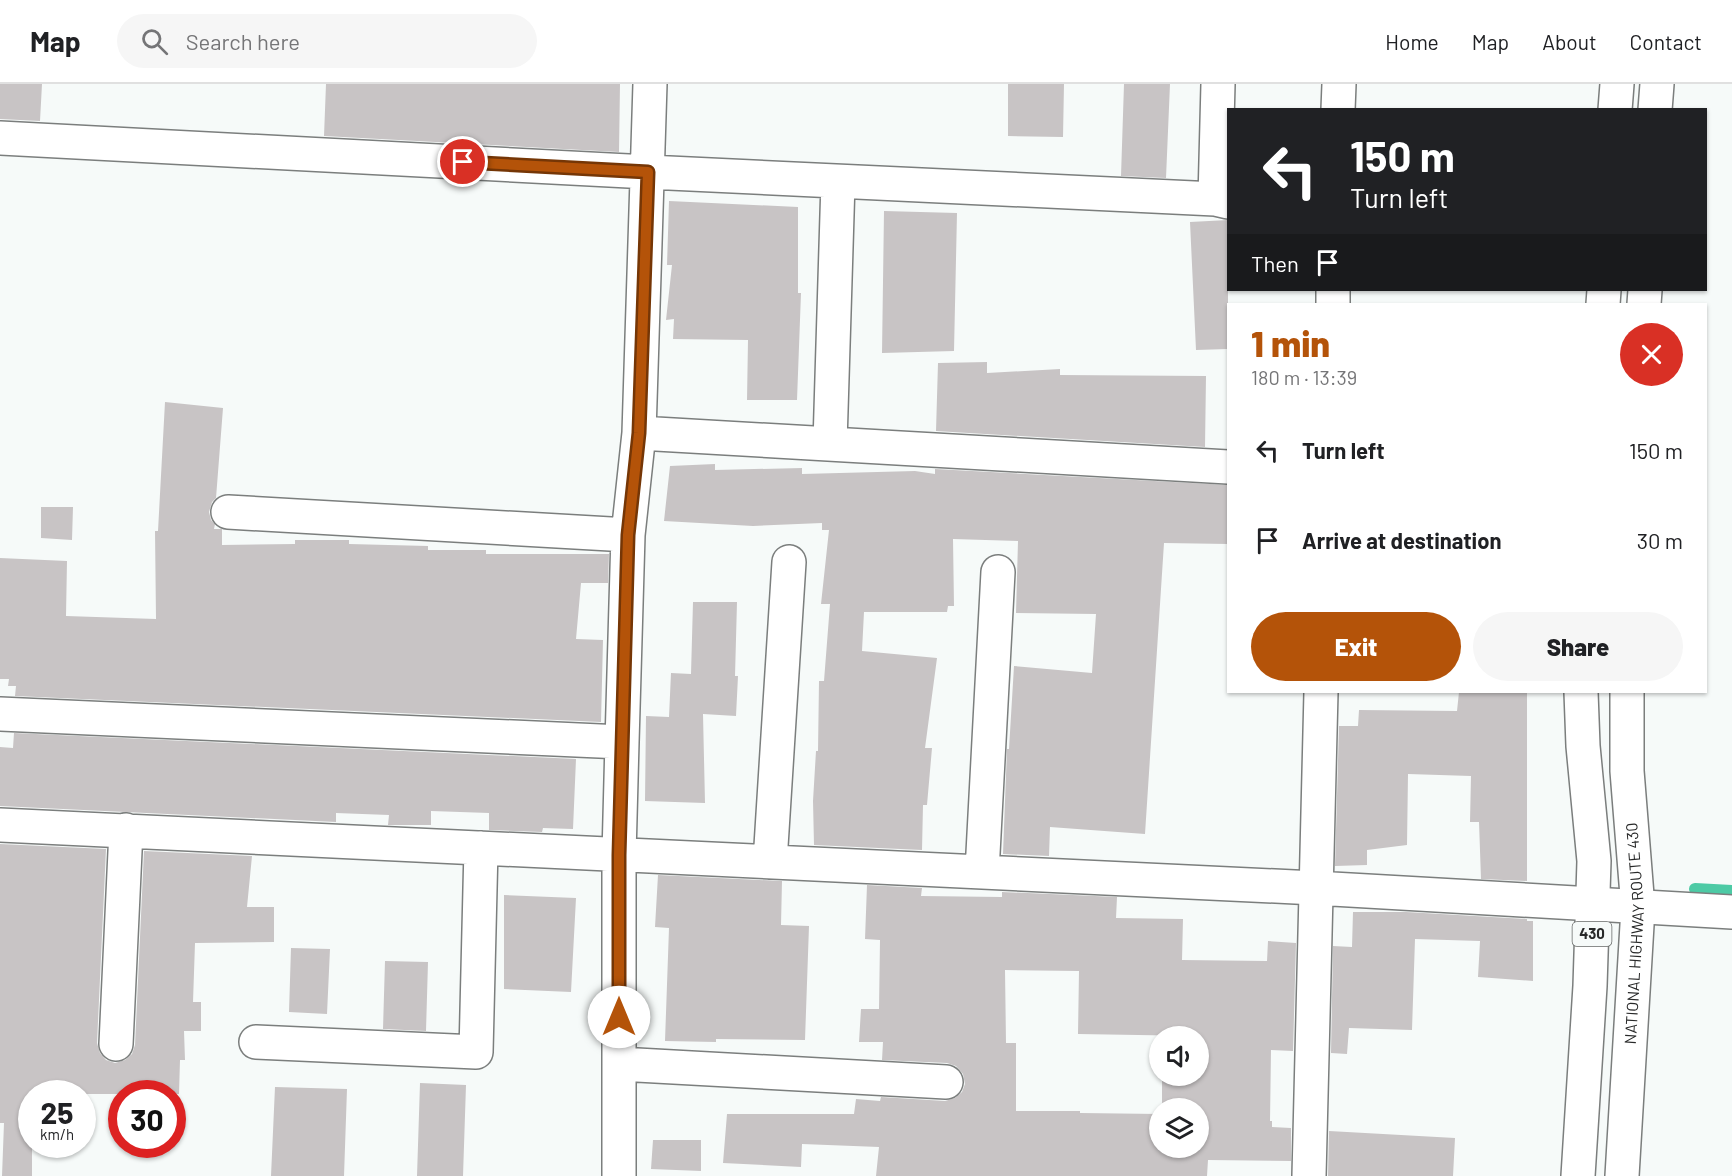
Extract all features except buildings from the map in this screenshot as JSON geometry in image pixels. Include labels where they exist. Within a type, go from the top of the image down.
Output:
[{"type":"main road","points":[[619,1176],[619,855],[622,742],[628,535],[639,433],[650,84]]},
{"type":"main road","points":[[0,138],[1222,200],[1218,84]]},
{"type":"main road","points":[[1338,108],[1339,84]]},
{"type":"main road","points":[[1615,108],[1617,84]]},
{"type":"main road","points":[[1655,108],[1657,84]]},
{"type":"main road","points":[[830,443],[838,182]]},
{"type":"main road","points":[[639,433],[1227,467]]},
{"type":"main road","points":[[228,512],[628,535]]},
{"type":"main road","points":[[770,862],[789,562]]},
{"type":"main road","points":[[982,872],[998,572]]},
{"type":"main road","points":[[1309,1176],[1321,693]]},
{"type":"main road","name":"430","points":[[1578,1176],[1590,986],[1594,861],[1583,747],[1581,693]]},
{"type":"main road","name":"NATIONAL HIGHWAY ROUTE 430","points":[[1622,1176],[1638,908],[1627,771],[1627,693]]},
{"type":"main road","points":[[0,714],[622,742]]},
{"type":"main road","points":[[0,825],[1315,888],[1592,906],[1732,912]]},
{"type":"main road","points":[[116,1044],[126,830]]},
{"type":"main road","points":[[256,1042],[476,1052],[481,848]]},
{"type":"main road","points":[[619,1064],[946,1082]]},
{"type":"waterway","points":[[1695,889],[1732,891]]},
{"type":"route","points":[[463,162],[648,172],[639,433],[628,535],[619,855],[619,1017]]}]
